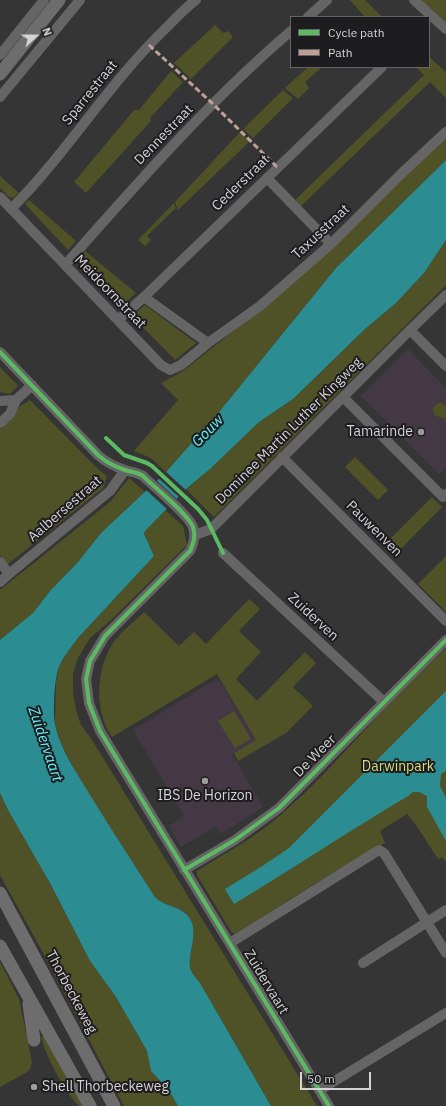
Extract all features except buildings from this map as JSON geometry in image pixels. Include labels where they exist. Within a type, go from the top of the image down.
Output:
[{"type":"main road","points":[[0,74],[59,0]]},
{"type":"main road","name":"Thorbeckeweg","points":[[0,893],[114,1106]]},
{"type":"main road","points":[[0,946],[90,1106]]},
{"type":"main road","points":[[29,999],[34,1040]]},
{"type":"street","points":[[0,55],[44,0]]},
{"type":"street","points":[[0,97],[80,0]]},
{"type":"street","name":"Sparrestraat","points":[[11,209],[26,194],[103,98],[149,45],[196,0]]},
{"type":"street","points":[[309,16],[327,0]]},
{"type":"street","points":[[414,0],[428,16]]},
{"type":"street","points":[[430,18],[446,29]]},
{"type":"street","name":"Dennestraat","points":[[65,265],[110,216],[145,174],[255,62],[290,32]]},
{"type":"street","name":"Cederstraat","points":[[119,319],[144,297],[381,68]]},
{"type":"street","name":"Taxusstraat","points":[[208,343],[260,306],[331,244],[401,174],[446,132]]},
{"type":"street","points":[[267,178],[331,244]]},
{"type":"street","name":"Meidoornstraat","points":[[0,197],[161,364],[170,370],[181,365],[208,343]]},
{"type":"street","name":"Dominee Martin Luther Kingweg","points":[[195,535],[211,530],[342,397],[446,295]]},
{"type":"street","points":[[144,297],[208,343]]},
{"type":"street","points":[[410,330],[446,366]]},
{"type":"street","points":[[0,352],[104,461],[143,476],[184,515],[190,522],[195,535],[193,546],[190,551],[105,636],[90,661],[86,679],[89,703],[100,731],[184,870]]},
{"type":"street","points":[[0,423],[10,414],[16,400],[32,385]]},
{"type":"street","points":[[342,397],[443,498],[446,494]]},
{"type":"street","points":[[0,401],[16,400]]},
{"type":"street","name":"Pauwenven","points":[[282,457],[446,621]]},
{"type":"street","name":"Aalbersestraat","points":[[0,582],[110,491],[125,470]]},
{"type":"street","name":"Zuiderven","points":[[223,553],[384,702]]},
{"type":"street","points":[[0,562],[10,574]]},
{"type":"street","name":"De Weer","points":[[184,870],[235,840],[279,808],[446,640]]},
{"type":"street","name":"Zuidervaart","points":[[230,943],[379,850],[384,853],[426,922]]},
{"type":"street","name":"Zuidervaart","points":[[184,870],[329,1106]]},
{"type":"street","points":[[364,963],[446,910]]},
{"type":"street","points":[[426,922],[446,953]]},
{"type":"street","points":[[320,1090],[446,1012]]},
{"type":"shaded area","name":"Tamarinde","points":[[408,349],[446,388],[446,468],[439,474],[361,396]]},
{"type":"shaded area","name":"IBS De Horizon","points":[[218,678],[256,740],[232,754],[263,807],[221,834],[216,826],[181,847],[169,826],[184,816],[133,730]]},
{"type":"green space","points":[[350,0],[365,0],[381,16],[364,16]]},
{"type":"green space","points":[[421,0],[446,0],[446,22]]},
{"type":"green space","points":[[215,25],[223,33],[228,31],[233,37],[191,79],[174,63]]},
{"type":"green space","points":[[430,58],[446,72],[446,98],[430,82],[301,206],[295,200],[424,75],[417,68],[430,68]]},
{"type":"green space","points":[[307,68],[321,68],[305,82],[309,88],[298,99],[285,88]]},
{"type":"green space","points":[[171,71],[183,82],[150,118],[151,121],[86,193],[74,182],[134,110],[139,110]]},
{"type":"green space","points":[[283,90],[293,98],[253,138],[243,129]]},
{"type":"green space","points":[[240,132],[250,141],[178,210],[175,202]]},
{"type":"green space","points":[[446,138],[446,160],[336,268],[219,412],[166,472],[151,458],[134,451],[178,400],[161,383],[187,368],[284,291],[373,202]]},
{"type":"green space","points":[[0,176],[19,193],[13,198],[9,197],[0,188]]},
{"type":"green space","points":[[29,200],[76,241],[68,250],[25,204]]},
{"type":"green space","points":[[174,203],[176,208],[147,236],[151,240],[145,246],[138,240]]},
{"type":"green space","points":[[446,240],[446,285],[214,517],[186,489],[210,469],[259,422],[293,399],[364,330],[396,303],[424,273]]},
{"type":"green space","points":[[85,251],[136,293],[122,306],[78,261]]},
{"type":"green space","points":[[145,305],[196,343],[175,360],[132,316]]},
{"type":"green space","points":[[0,367],[18,386],[10,394],[0,392]]},
{"type":"green space","points":[[30,400],[99,470],[107,476],[103,488],[8,564],[0,555],[0,429],[13,418],[19,407]]},
{"type":"green space","points":[[441,403],[446,406],[446,419],[434,415],[433,408],[437,404]]},
{"type":"green space","points":[[355,457],[388,490],[378,500],[345,467]]},
{"type":"green space","points":[[129,478],[145,492],[101,533],[78,562],[50,591],[33,613],[0,640],[0,590],[110,502]]},
{"type":"green space","points":[[432,497],[442,507],[396,554],[385,544]]},
{"type":"green space","points":[[165,510],[183,526],[187,545],[111,620],[90,638],[78,658],[73,674],[73,693],[77,714],[81,725],[92,740],[317,1106],[271,1106],[190,968],[194,932],[190,919],[182,911],[162,902],[155,897],[76,773],[61,744],[55,723],[56,682],[59,667],[77,639],[154,556],[144,534],[145,531]]},
{"type":"green space","points":[[446,556],[446,612],[418,584]]},
{"type":"green space","points":[[249,599],[260,609],[239,631],[261,652],[236,679],[257,701],[305,652],[316,663],[293,687],[313,706],[286,733],[238,761],[234,753],[256,740],[217,674],[112,737],[106,727],[100,705],[99,694],[105,660],[116,639],[144,612],[179,646],[194,632],[206,644]]},
{"type":"green space","name":"Darwinpark","points":[[446,648],[446,862],[442,857],[438,859],[407,814],[380,831],[385,843],[314,884],[235,934],[232,933],[197,875],[197,871],[238,846],[276,819],[331,766],[391,702]]},
{"type":"green space","points":[[234,711],[251,739],[235,748],[218,721]]},
{"type":"green space","points":[[0,793],[8,810],[51,885],[90,961],[116,997],[147,1051],[151,1071],[168,1089],[178,1106],[124,1106],[0,875]]},
{"type":"green space","points":[[0,962],[19,999],[32,1062],[30,1069],[27,1072],[0,1087]]},
{"type":"green space","points":[[41,1036],[46,1037],[83,1105],[82,1106],[79,1106],[67,1092],[47,1054]]},
{"type":"water","name":"Gouw","points":[[446,160],[446,240],[424,273],[396,303],[364,330],[293,399],[259,422],[210,469],[186,489],[145,531],[144,534],[154,556],[77,639],[57,672],[54,696],[54,719],[57,734],[65,752],[98,808],[155,897],[162,902],[182,911],[190,919],[194,932],[190,967],[271,1106],[178,1106],[168,1089],[151,1071],[147,1051],[116,997],[90,961],[51,885],[8,810],[0,793],[0,640],[33,613],[50,591],[78,562],[101,533],[166,472],[219,412],[336,268]]},
{"type":"water","points":[[446,691],[446,771],[441,774],[440,786],[446,798],[446,841],[427,807],[427,796],[419,792],[413,792],[234,904],[225,889],[289,848]]},
{"type":"pier","points":[[164,470],[187,491],[180,498],[157,477]]},
{"type":"pier","points":[[155,479],[178,500],[168,510],[145,489]]},
{"type":"marked path","points":[[149,45],[213,104],[277,167]]},
{"type":"cycle path","points":[[0,352],[99,456],[115,466],[143,476],[185,515],[193,527],[194,539],[190,551],[105,636],[90,661],[86,679],[89,703],[100,731],[329,1106]]},
{"type":"cycle path","points":[[106,438],[124,455],[152,466],[198,509],[207,520],[223,553]]},
{"type":"cycle path","points":[[184,870],[235,840],[279,808],[446,640]]},
{"type":"place","name":"Tamarinde","points":[[421,432]]},
{"type":"place","name":"IBS De Horizon","points":[[205,781]]},
{"type":"place","name":"Shell Thorbeckeweg","points":[[34,1087]]}]
